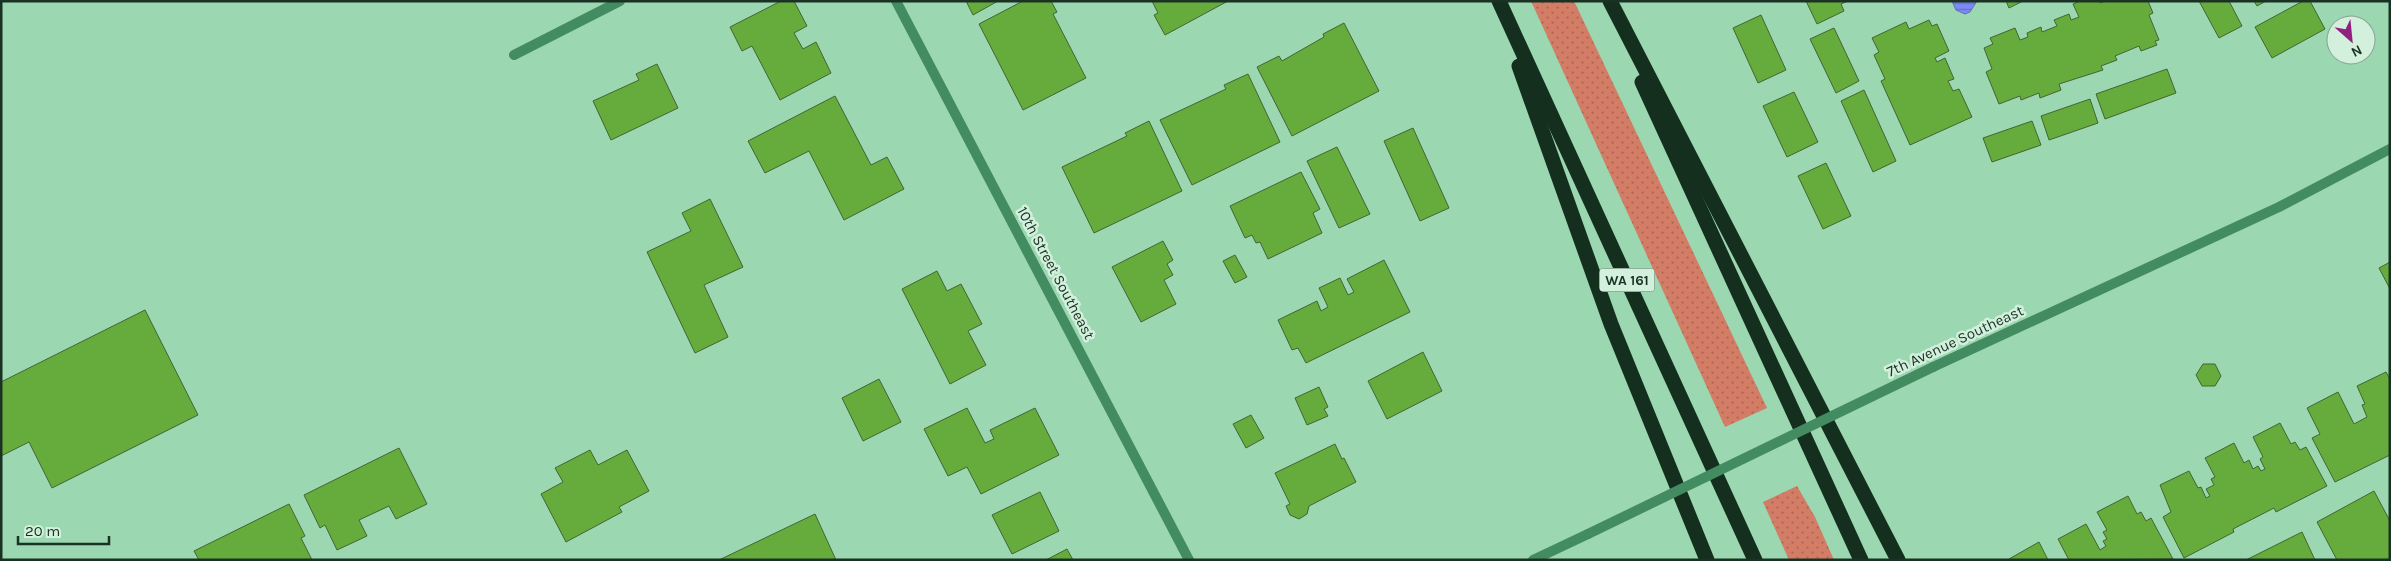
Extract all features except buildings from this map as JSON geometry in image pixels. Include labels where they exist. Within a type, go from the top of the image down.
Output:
[{"type":"highway","points":[[1497,1],[1610,324],[1707,560]]},
{"type":"highway","name":"WA 161","points":[[1497,1],[1755,560]]},
{"type":"highway","points":[[1605,1],[1861,560]]},
{"type":"highway","points":[[1610,1],[1898,560]]},
{"type":"street","points":[[514,55],[620,1]]},
{"type":"street","name":"10th Street Southeast","points":[[896,1],[1189,560]]},
{"type":"street","name":"7th Avenue Southeast","points":[[1532,560],[1933,366],[2279,207],[2390,149]]},
{"type":"shaded area","points":[[1531,1],[1574,1],[1767,408],[1725,427]]},
{"type":"shaded area","points":[[1797,486],[1815,517],[1834,560],[1789,560],[1763,502]]},
{"type":"water","points":[[1952,1],[1977,1],[1970,12],[1965,14],[1956,10]]}]
